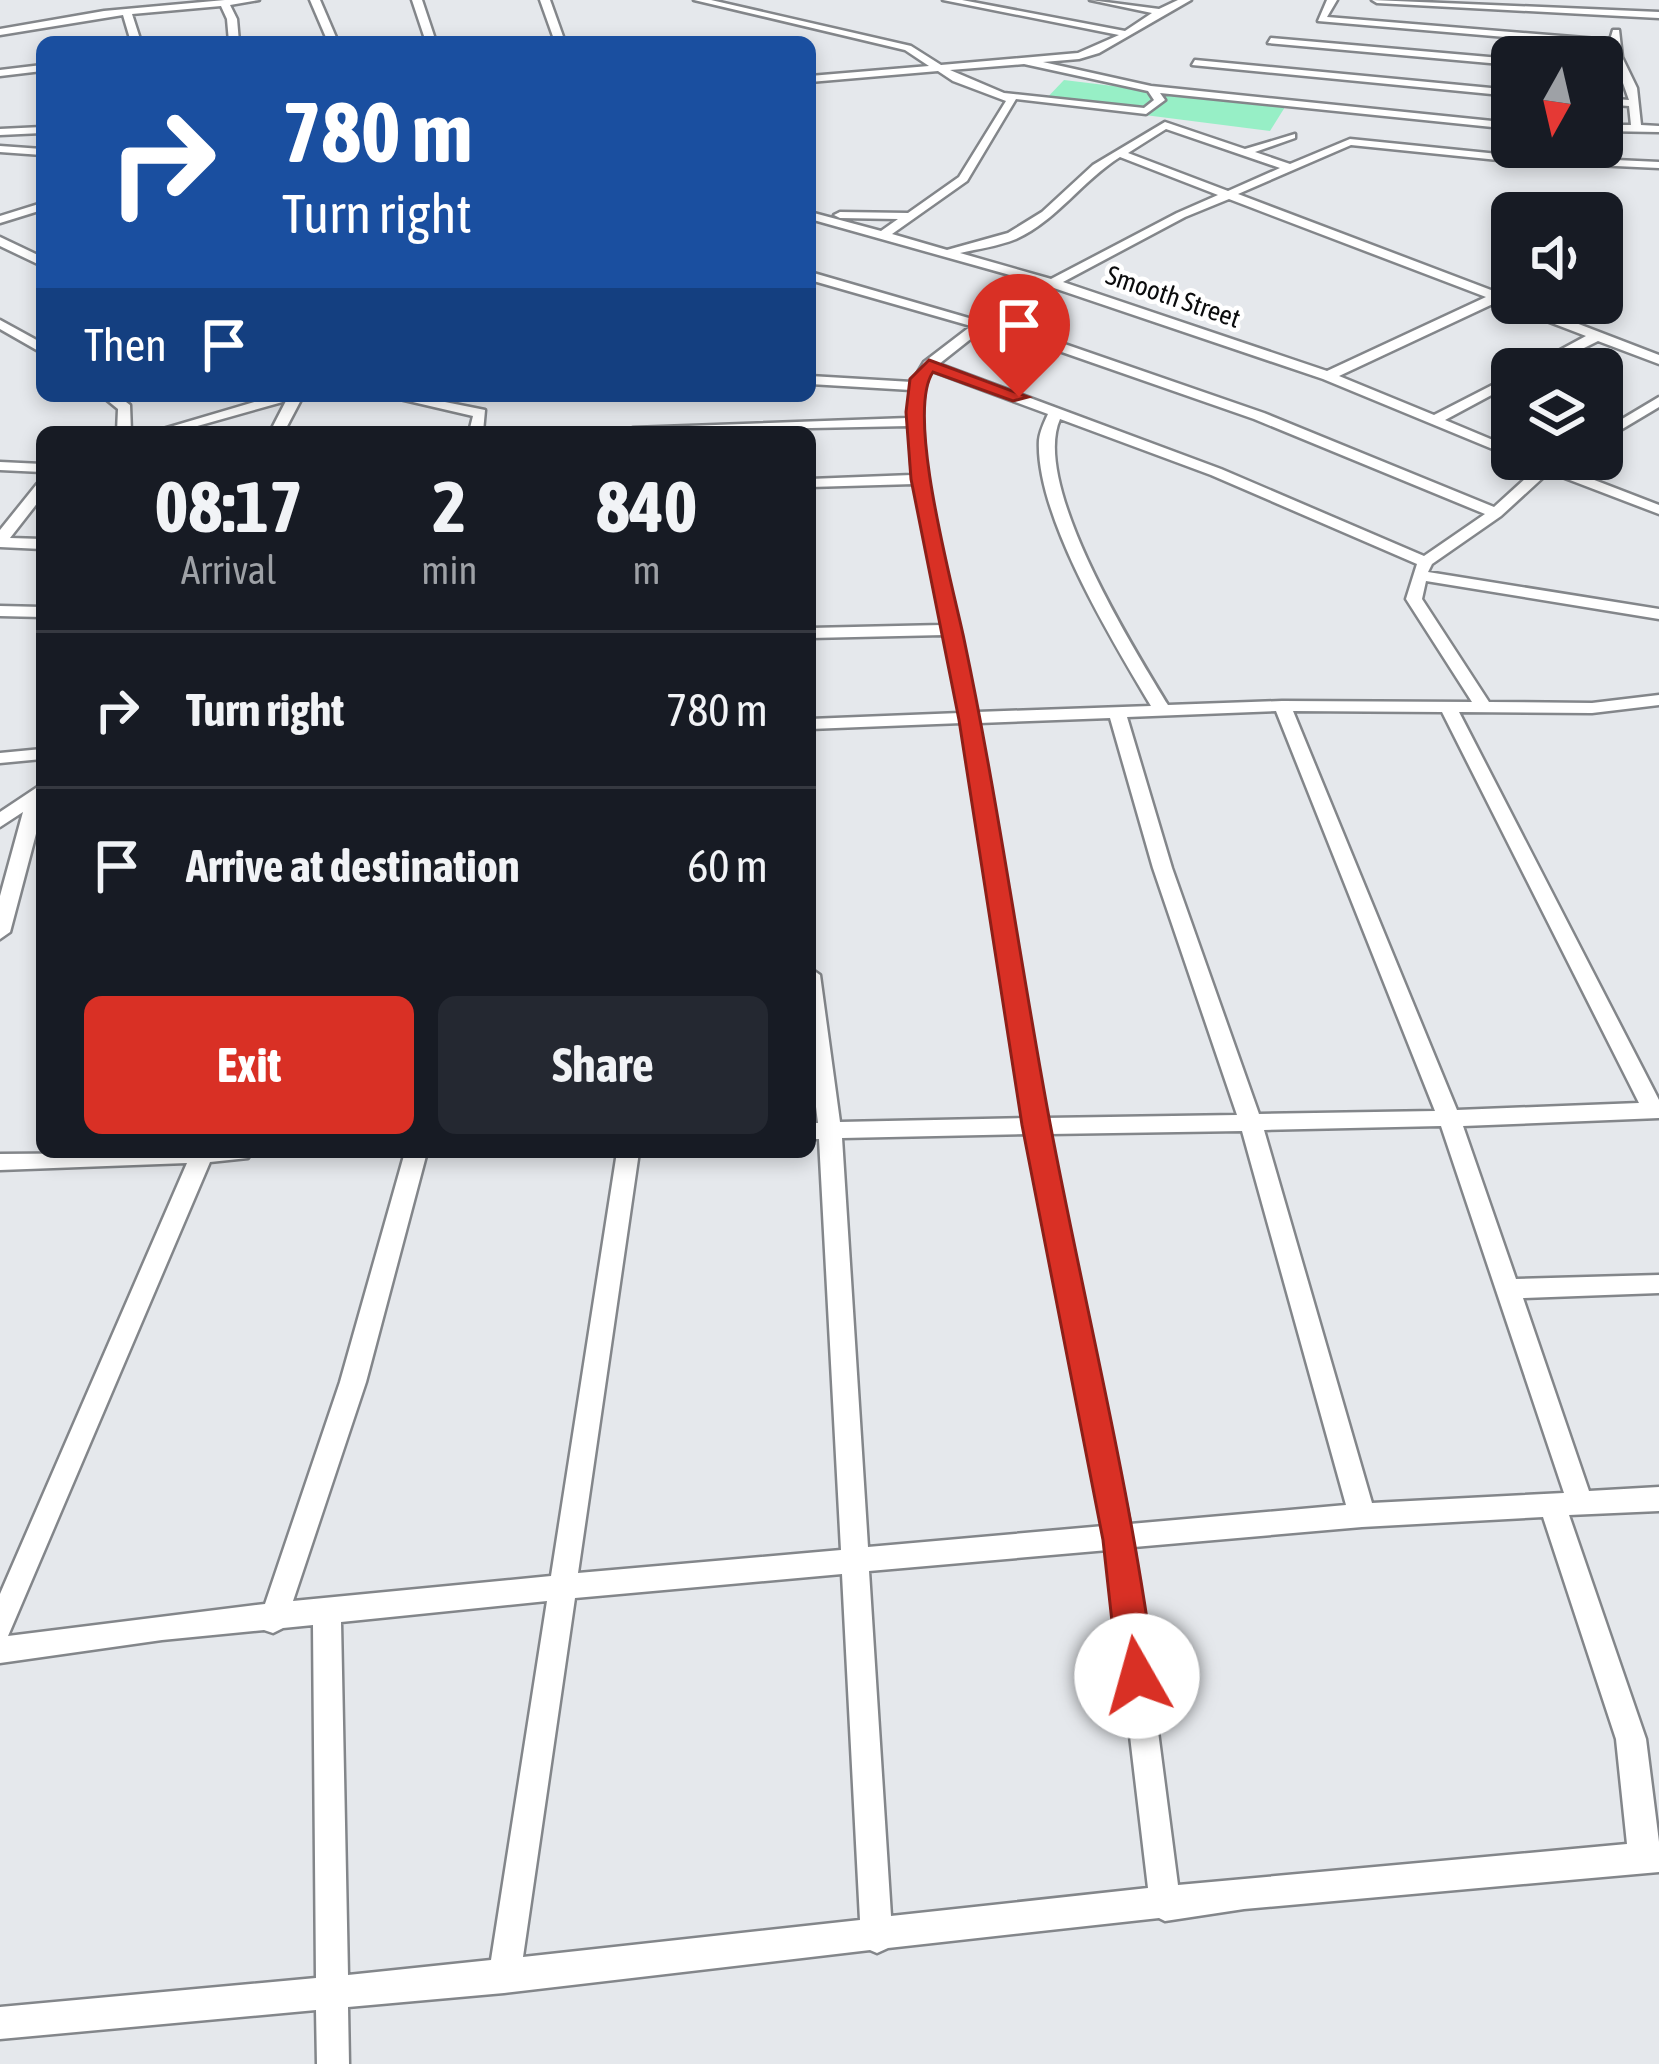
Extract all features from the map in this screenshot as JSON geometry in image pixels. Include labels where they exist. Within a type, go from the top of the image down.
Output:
[{"type":"street","points":[[174,0],[195,5]]},
{"type":"street","points":[[2,30],[104,14],[254,0]]},
{"type":"street","points":[[315,0],[330,36]]},
{"type":"street","points":[[417,0],[429,36]]},
{"type":"street","points":[[545,0],[558,36]]},
{"type":"street","points":[[698,0],[908,48],[939,69],[1008,95],[1146,111],[1160,100],[1151,89]]},
{"type":"street","points":[[948,0],[1127,34]]},
{"type":"street","points":[[999,10],[1014,0]]},
{"type":"street","points":[[1096,0],[1156,11]]},
{"type":"street","points":[[816,79],[1098,51],[1116,46],[1156,11],[1186,0]]},
{"type":"street","points":[[1333,0],[1321,19],[1529,36]]},
{"type":"street","points":[[1377,0],[1564,5],[1659,15]]},
{"type":"street","points":[[79,1],[104,14]]},
{"type":"street","points":[[224,3],[233,36]]},
{"type":"street","points":[[127,12],[134,36]]},
{"type":"street","points":[[1616,36],[1619,14]]},
{"type":"street","points":[[30,26],[43,36]]},
{"type":"street","points":[[1271,41],[1491,60]]},
{"type":"street","points":[[1025,61],[1151,89],[1491,124]]},
{"type":"street","points":[[1195,63],[1491,91]]},
{"type":"street","points":[[0,73],[36,69]]},
{"type":"street","points":[[1623,73],[1636,128]]},
{"type":"street","points":[[882,236],[968,174],[1011,103],[1008,95]]},
{"type":"street","points":[[1623,102],[1633,103]]},
{"type":"street","points":[[974,263],[994,244],[1046,214],[1097,167],[1169,125],[1291,168]]},
{"type":"street","points":[[0,132],[36,126]]},
{"type":"street","points":[[1623,128],[1659,129]]},
{"type":"street","points":[[1248,152],[1291,136]]},
{"type":"street","points":[[1165,1904],[1120,1540],[1036,1125],[970,720],[920,479],[918,386],[929,365],[1045,282],[1354,142],[1508,158],[1659,165]]},
{"type":"street","points":[[0,149],[36,152]]},
{"type":"street","points":[[1122,154],[1491,295]]},
{"type":"street","points":[[0,220],[36,208]]},
{"type":"street","points":[[816,215],[908,216]]},
{"type":"street","name":"Smooth Street","points":[[816,217],[1045,282],[1328,376],[1491,444]]},
{"type":"street","points":[[0,241],[36,259]]},
{"type":"street","points":[[945,254],[994,244]]},
{"type":"street","points":[[816,278],[983,323],[1258,416],[1496,513]]},
{"type":"street","points":[[1328,376],[1491,300]]},
{"type":"street","points":[[0,324],[36,345]]},
{"type":"street","points":[[1566,324],[1659,360]]},
{"type":"street","points":[[1573,348],[1597,336]]},
{"type":"street","points":[[929,365],[1216,472],[1422,568],[1659,614]]},
{"type":"street","points":[[816,380],[918,386]]},
{"type":"street","points":[[1433,421],[1491,391]]},
{"type":"street","points":[[1623,424],[1659,401]]},
{"type":"street","points":[[182,426],[271,402]]},
{"type":"street","points":[[424,402],[479,413],[477,426]]},
{"type":"street","points":[[1056,412],[1046,436],[1054,489],[1119,639],[1163,712]]},
{"type":"street","points":[[803,426],[916,422]]},
{"type":"street","points":[[0,466],[36,469]]},
{"type":"street","points":[[816,483],[920,479]]},
{"type":"street","points":[[1483,706],[1414,599],[1422,568],[1536,480]]},
{"type":"street","points":[[1581,480],[1659,510]]},
{"type":"street","points":[[0,541],[36,495]]},
{"type":"street","points":[[0,541],[36,544]]},
{"type":"street","points":[[0,610],[36,612]]},
{"type":"street","points":[[816,633],[952,631]]},
{"type":"street","points":[[816,724],[1282,706],[1592,708],[1659,700]]},
{"type":"street","points":[[820,1131],[1250,1120],[1451,1122],[1656,1110],[1513,825],[1447,705]]},
{"type":"street","points":[[0,2023],[334,1997],[1165,1904],[1652,1858],[1631,1739],[1507,1289],[1451,1122],[1282,706]]},
{"type":"street","points":[[1118,714],[1148,828],[1250,1120],[1362,1515]]},
{"type":"street","points":[[0,758],[36,755]]},
{"type":"street","points":[[0,821],[36,793]]},
{"type":"street","points":[[0,932],[36,804]]},
{"type":"street","points":[[816,1069],[877,1937]]},
{"type":"street","points":[[0,1162],[65,1158]]},
{"type":"street","points":[[0,1626],[200,1158]]},
{"type":"street","points":[[273,1620],[353,1382],[414,1158]]},
{"type":"street","points":[[504,1977],[627,1158]]},
{"type":"street","points":[[1507,1289],[1659,1284]]},
{"type":"street","points":[[0,1650],[162,1627],[273,1620],[562,1587],[1362,1515],[1659,1499]]},
{"type":"street","points":[[327,1614],[333,2064]]},
{"type":"green space","points":[[1064,80],[1285,107],[1270,131],[1043,102]]},
{"type":"route","points":[[1019,397],[929,365],[919,379],[915,412],[920,479],[970,720],[1036,1125],[1120,1540],[1137,1676]]}]
